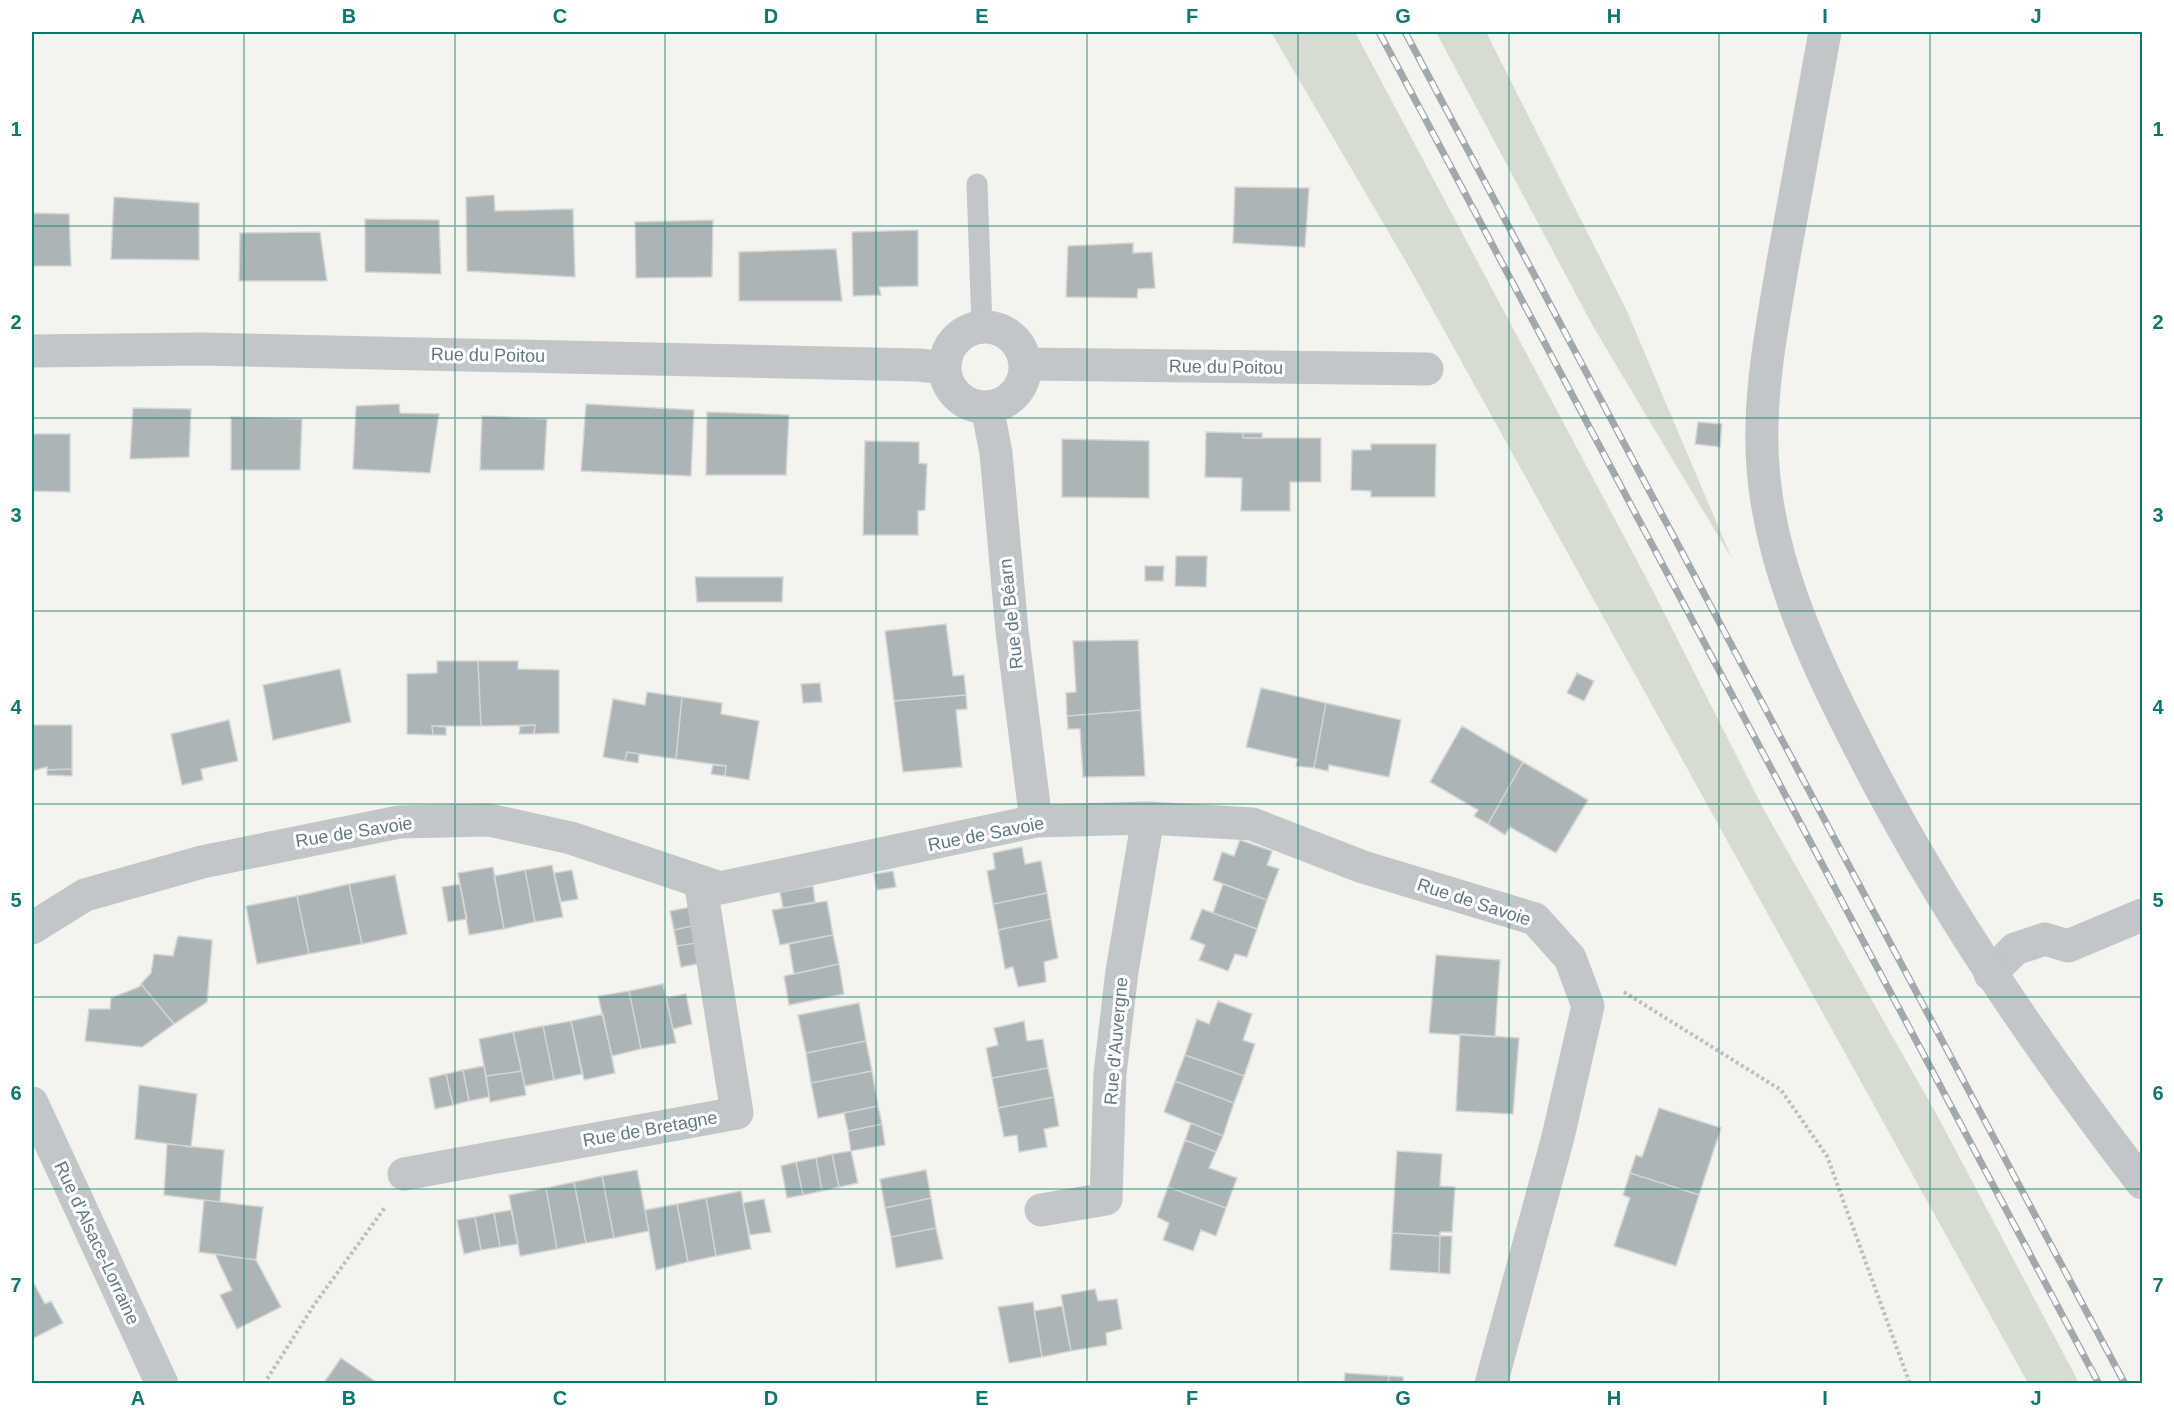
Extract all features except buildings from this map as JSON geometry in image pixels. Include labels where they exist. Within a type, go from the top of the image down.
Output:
[{"type":"street","points":[[1825,32],[1770,340],[1762,425],[1764,476],[1773,536],[1787,590],[1831,691],[1898,822],[1990,974],[2084,1107],[2142,1184]]},
{"type":"street","points":[[982,327],[1000,329],[1010,334],[1017,342],[1026,364],[1025,375],[1015,395],[1006,401],[987,407],[967,403],[958,396],[951,388],[945,368],[949,349],[956,340],[964,332],[982,327]]},
{"type":"street","name":"Rue du Poitou","points":[[32,351],[225,349],[919,365],[945,368]]},
{"type":"street","name":"Rue du Poitou","points":[[1026,364],[1427,369]]},
{"type":"street","name":"Rue de Béarn","points":[[987,407],[996,453],[1012,631],[1036,821]]},
{"type":"street","name":"Rue de Savoie","points":[[32,928],[85,895],[202,862],[399,822],[489,820],[571,838],[720,888],[1036,821],[1148,818],[1252,824],[1363,867],[1535,919],[1570,958],[1588,1006],[1558,1137],[1491,1383]]},
{"type":"street","name":"Rue d'Auvergne","points":[[1041,1210],[1106,1199],[1110,1074],[1122,971],[1148,818]]},
{"type":"street","name":"Rue de Bretagne","points":[[404,1174],[737,1113],[700,881]]},
{"type":"street","points":[[1990,974],[2015,949],[2045,939],[2067,946],[2142,915]]},
{"type":"street","name":"Rue d'Alsace-Lorraine","points":[[32,1103],[162,1383]]},
{"type":"lane","points":[[976,184],[982,327]]},
{"type":"path","points":[[1620,990],[1781,1090],[1827,1156],[1910,1383]]},
{"type":"path","points":[[264,1383],[314,1305],[378,1219],[404,1174]]},
{"type":"shaded area","points":[[1271,32],[1355,32],[1649,583],[1763,808],[1937,1115],[2079,1383],[2028,1383],[1409,267]]},
{"type":"shaded area","points":[[1436,32],[1486,32],[1626,309],[1732,559],[1594,328]]},
{"type":"railway","points":[[1379,32],[2099,1384]]},
{"type":"railway","points":[[1405,32],[2125,1384]]}]
